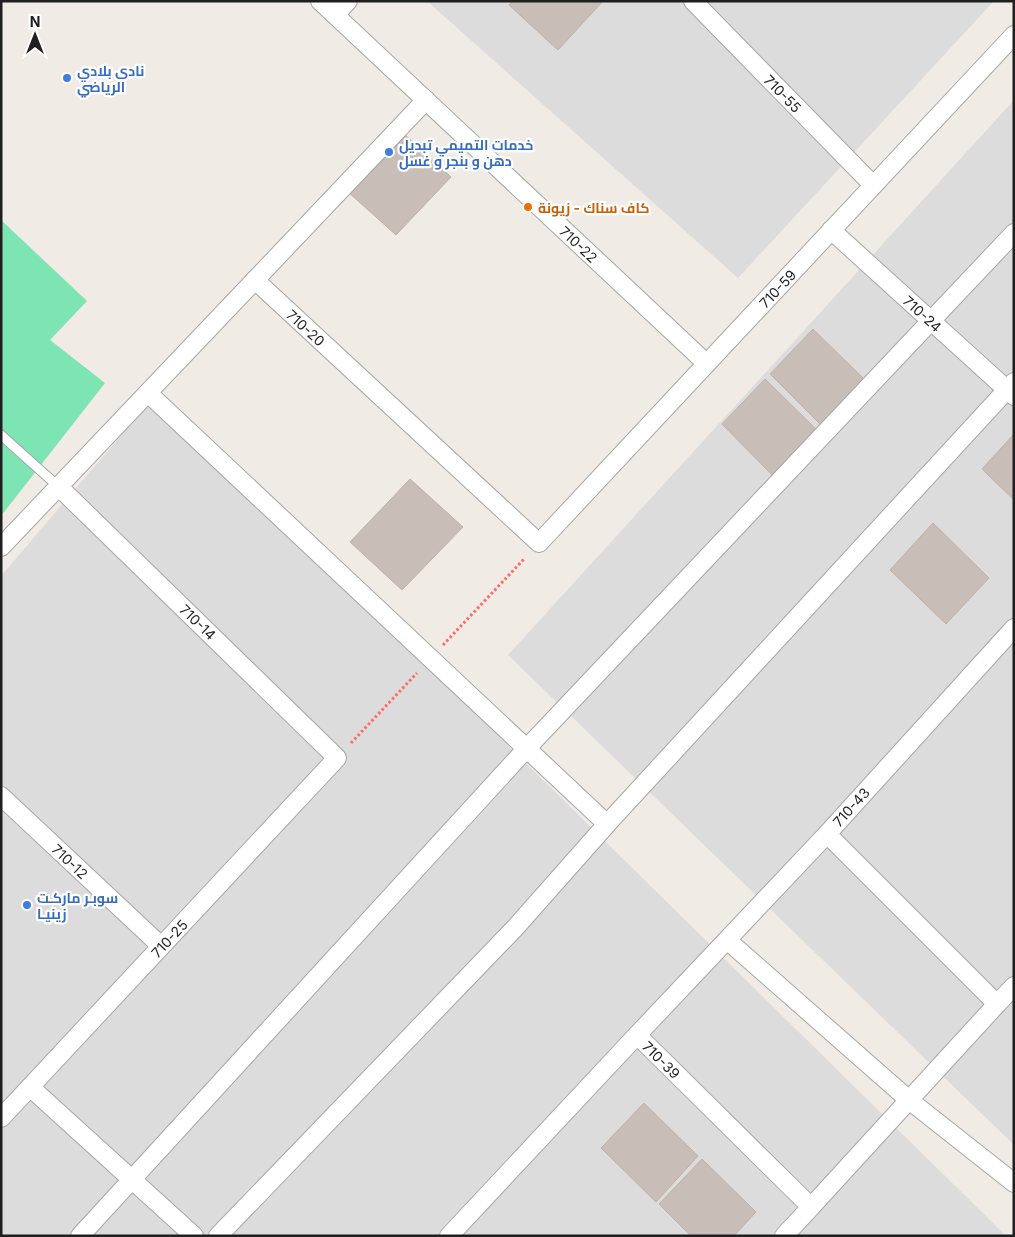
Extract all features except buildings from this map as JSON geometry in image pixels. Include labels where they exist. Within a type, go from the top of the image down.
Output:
[{"type":"street","name":"710-22","points":[[320,1],[706,364]]},
{"type":"street","points":[[335,15],[348,1]]},
{"type":"street","name":"710-55","points":[[693,1],[873,185]]},
{"type":"street","name":"710-59","points":[[539,542],[1014,34]]},
{"type":"street","points":[[1,548],[426,100]]},
{"type":"street","name":"710-24","points":[[831,230],[1011,389]]},
{"type":"street","points":[[80,1236],[527,748],[1014,233]]},
{"type":"street","name":"710-20","points":[[254,280],[539,542]]},
{"type":"street","points":[[218,1236],[514,929],[607,824],[1011,389]]},
{"type":"street","points":[[148,393],[607,824]]},
{"type":"street","name":"710-14","points":[[59,487],[337,758]]},
{"type":"street","name":"710-43","points":[[997,1004],[827,834],[1014,628]]},
{"type":"street","name":"710-25","points":[[1,1118],[337,758]]},
{"type":"street","name":"710-12","points":[[1,796],[161,946]]},
{"type":"street","points":[[637,1035],[827,834]]},
{"type":"street","points":[[726,940],[909,1100],[1014,1183]]},
{"type":"street","points":[[784,1236],[1014,986]]},
{"type":"street","name":"710-39","points":[[449,1236],[637,1035],[811,1207]]},
{"type":"street","points":[[30,1087],[194,1236]]},
{"type":"lane","points":[[1,435],[59,487]]},
{"type":"shaded area","points":[[427,1],[994,1],[738,278]]},
{"type":"shaded area","points":[[1014,100],[1014,1145],[508,655]]},
{"type":"shaded area","points":[[154,397],[1006,1236],[1,1236],[1,576]]},
{"type":"green space","points":[[1,220],[87,301],[50,340],[105,383],[1,516]]},
{"type":"place","name":"نادي بلادي الرياضي","points":[[67,78]]},
{"type":"place","name":"خدمات التميمي تبديل دهن و بنجر و غسل","points":[[389,152]]},
{"type":"place","name":"كاف سناك - زيونة","points":[[528,207]]},
{"type":"place","name":"سوبـر ماركـت زينيـا","points":[[27,905]]}]
